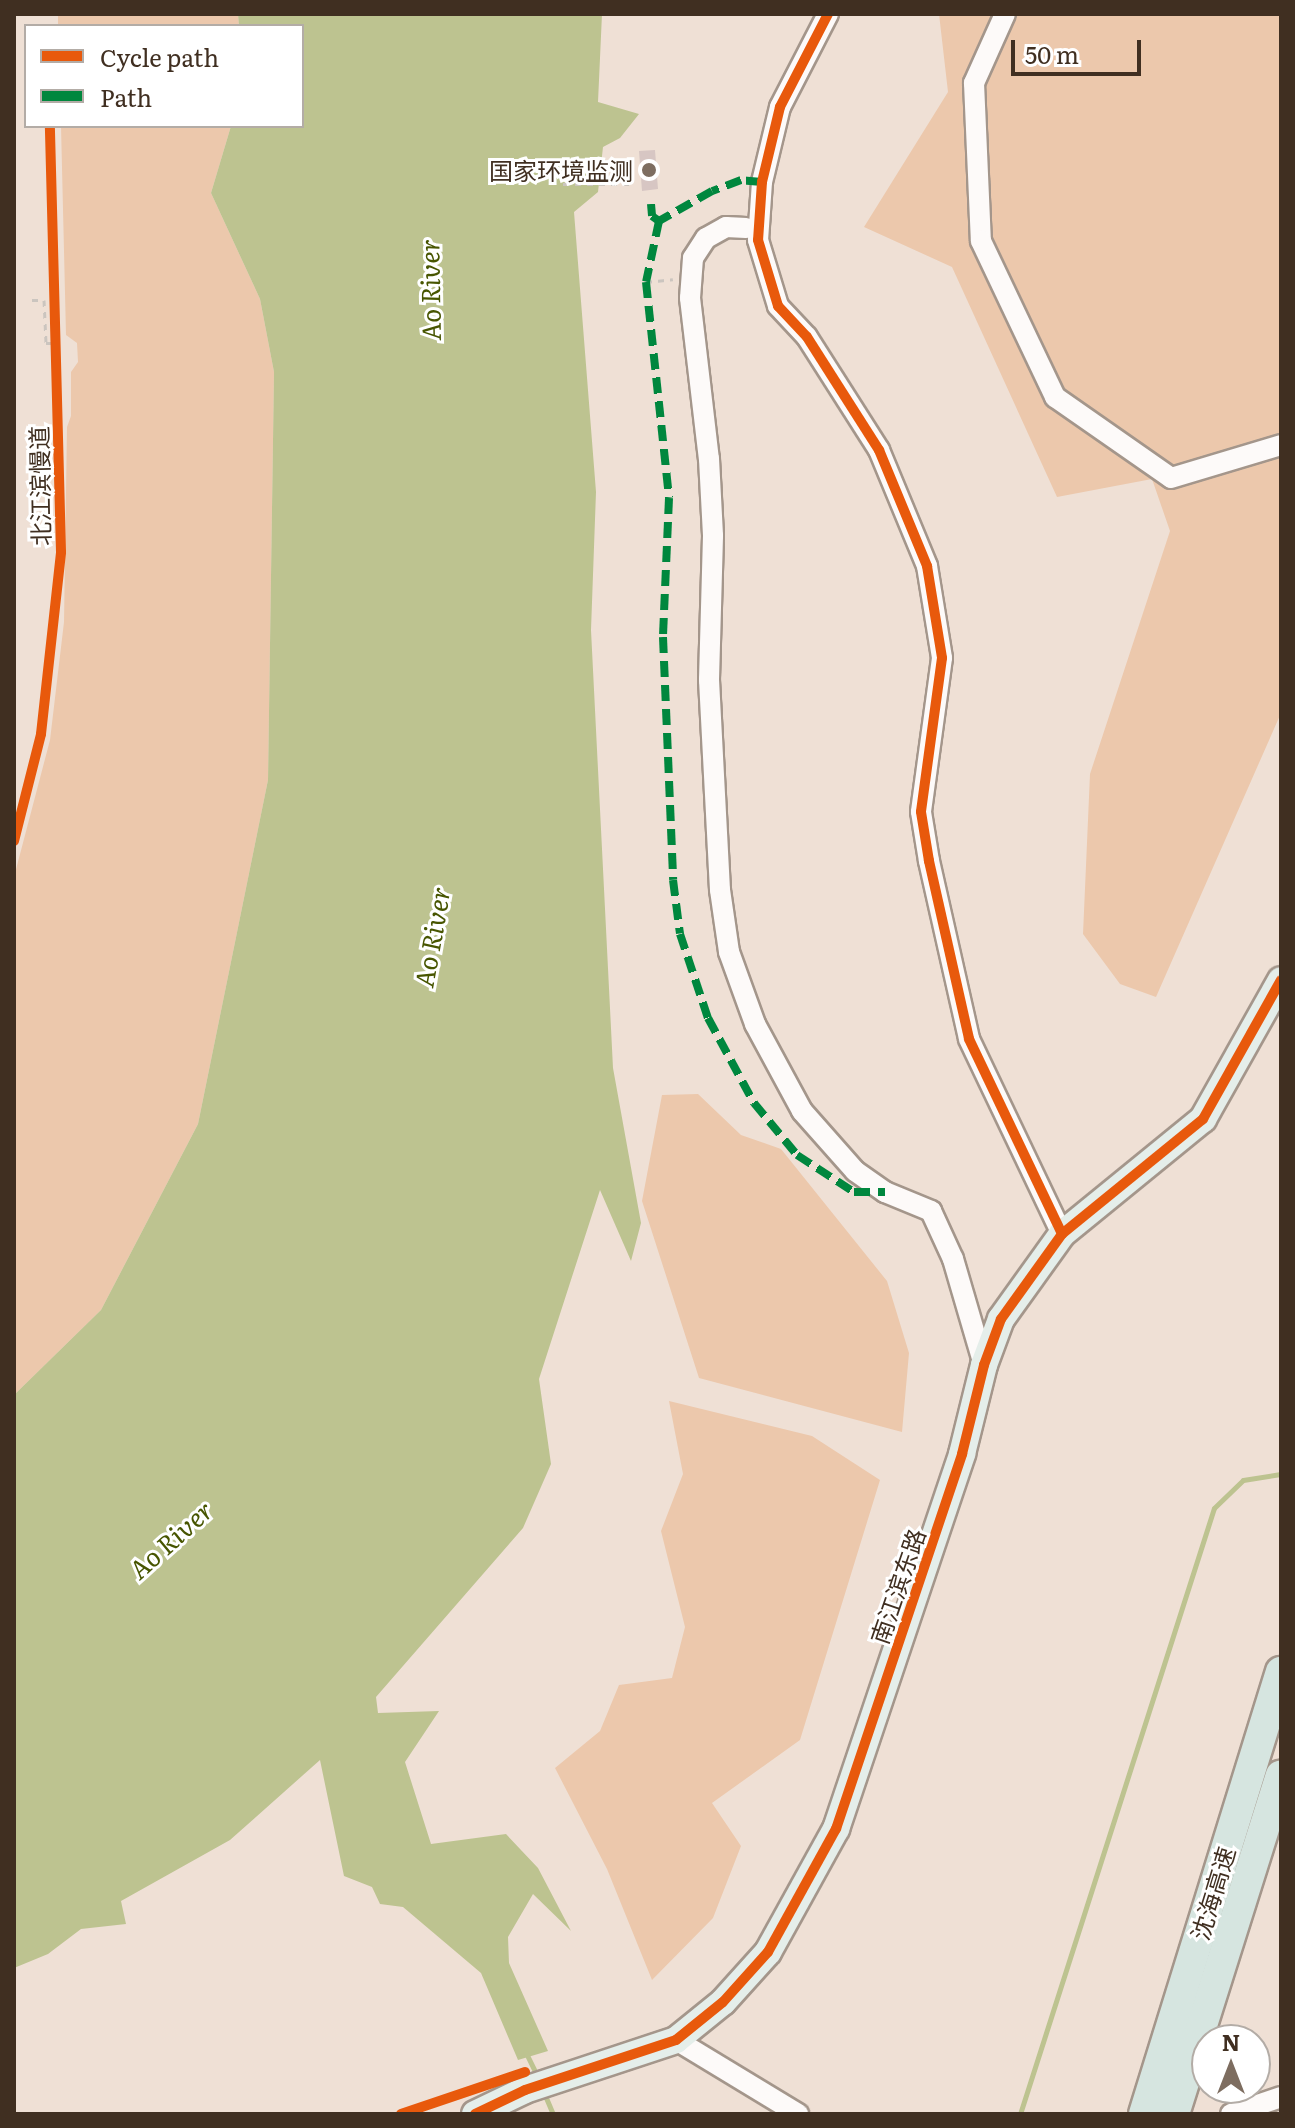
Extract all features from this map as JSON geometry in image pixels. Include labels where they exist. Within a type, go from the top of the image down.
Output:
[{"type":"highway","name":"沈海高速","points":[[1144,2114],[1281,1672]]},
{"type":"highway","name":"沈海高速","points":[[1174,2114],[1281,1775]]},
{"type":"main road","name":"南江滨东路","points":[[475,2114],[525,2090],[565,2080],[676,2040],[723,2002],[768,1952],[836,1829],[962,1454],[984,1365],[1001,1319],[1062,1234],[1203,1119],[1281,980]]},
{"type":"street","points":[[828,14],[780,107],[762,182],[758,240],[778,306],[807,337],[879,450],[927,566],[942,658],[921,812],[929,861],[969,1039],[1062,1234]]},
{"type":"street","points":[[1005,14],[974,83],[981,241],[1055,397],[1171,478],[1281,445]]},
{"type":"street","points":[[746,228],[726,227],[706,238],[693,258],[690,298],[710,475],[709,680],[720,890],[729,952],[755,1024],[802,1111],[855,1171],[885,1192],[931,1211],[953,1259],[984,1365]]},
{"type":"street","points":[[676,2040],[798,2114]]},
{"type":"street","points":[[1231,2114],[1281,2097]]},
{"type":"path","points":[[563,184],[635,184]]},
{"type":"path","points":[[55,297],[57,358]]},
{"type":"path","points":[[32,300],[44,300],[46,343],[56,343]]},
{"type":"shaded area","points":[[58,14],[238,14],[239,24],[58,24]]},
{"type":"shaded area","points":[[939,14],[1281,14],[1281,713],[1156,997],[1120,984],[1083,934],[1090,774],[1170,531],[1152,479],[1057,497],[952,267],[864,227],[948,92]]},
{"type":"shaded area","points":[[61,128],[230,128],[211,193],[260,299],[274,372],[268,780],[198,1124],[101,1310],[14,1395],[14,877],[50,740],[64,622],[67,427],[71,416],[71,372],[78,362],[77,343],[66,335]]},
{"type":"shaded area","points":[[698,1094],[741,1135],[781,1149],[887,1281],[909,1353],[902,1432],[699,1378],[642,1201],[662,1095]]},
{"type":"shaded area","points":[[669,1401],[812,1436],[880,1480],[800,1740],[712,1803],[741,1846],[713,1918],[652,1980],[607,1869],[555,1768],[600,1731],[619,1685],[672,1678],[685,1627],[661,1531],[683,1474]]},
{"type":"water","name":"Ao River","points":[[238,14],[602,14],[598,102],[639,114],[620,138],[603,147],[598,192],[574,212],[596,492],[591,630],[613,1068],[641,1223],[631,1261],[600,1190],[539,1379],[551,1464],[523,1528],[376,1697],[378,1713],[439,1711],[405,1762],[431,1844],[506,1834],[538,1868],[571,1931],[533,1894],[508,1937],[509,1963],[548,2051],[518,2060],[481,1973],[403,1907],[380,1904],[372,1887],[344,1876],[320,1760],[230,1840],[121,1901],[126,1924],[81,1929],[48,1954],[14,1968],[14,1395],[101,1310],[198,1124],[268,780],[274,372],[260,299],[211,193],[230,128],[304,128],[304,24],[239,24]]},
{"type":"building","name":"国家环境监测","points":[[655,150],[658,189],[642,191],[639,151]]},
{"type":"waterway","points":[[1020,2114],[1214,1508],[1243,1480],[1281,1474]]},
{"type":"waterway","points":[[526,2053],[537,2076]]},
{"type":"waterway","points":[[544,2093],[553,2114]]},
{"type":"marked path","points":[[762,182],[741,180],[712,191],[659,221],[646,282],[669,498],[663,637],[673,880],[680,934],[708,1018],[754,1103],[797,1155],[854,1192],[885,1192]]},
{"type":"marked path","points":[[651,204],[652,216],[659,221]]},
{"type":"cycle path","points":[[828,14],[780,107],[762,182],[758,240],[778,306],[807,337],[879,450],[927,566],[942,658],[921,812],[929,861],[969,1039],[1062,1234]]},
{"type":"cycle path","name":"北江滨慢道","points":[[14,841],[41,734],[61,552],[50,128]]},
{"type":"cycle path","points":[[475,2114],[525,2090],[676,2040],[723,2002],[768,1952],[836,1829],[962,1454],[984,1365],[1001,1319],[1062,1234],[1203,1119],[1281,980]]},
{"type":"cycle path","points":[[401,2114],[525,2072]]},
{"type":"place","name":"国家环境监测","points":[[649,170]]}]
